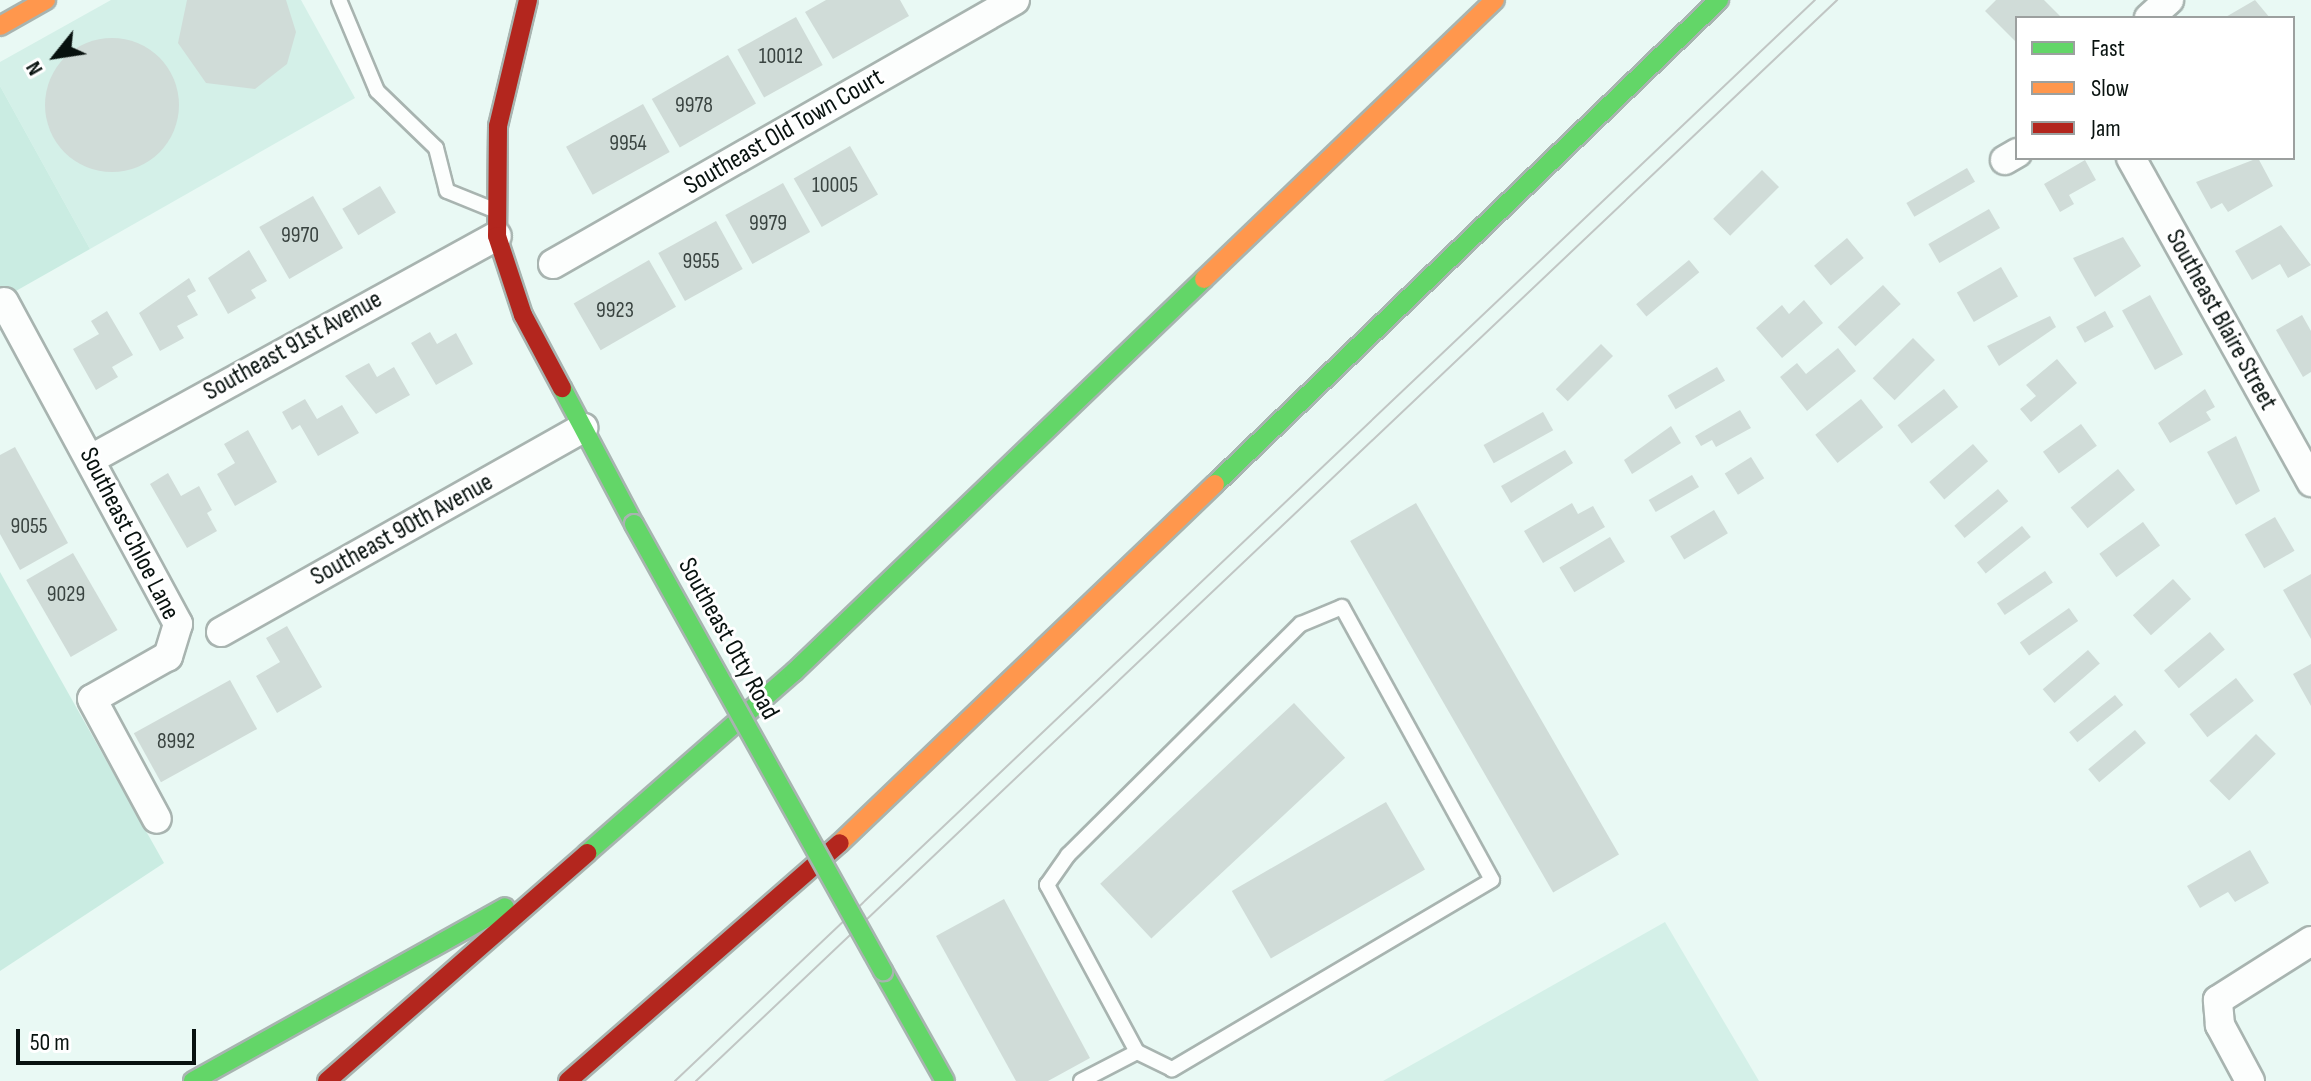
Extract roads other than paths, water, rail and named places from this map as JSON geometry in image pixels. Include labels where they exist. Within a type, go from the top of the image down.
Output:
[{"type":"main road","points":[[0,26],[46,0]]},
{"type":"main road","name":"Southeast Otty Road","points":[[528,0],[498,126],[496,223],[511,288],[634,524],[945,1081]]},
{"type":"main road","points":[[327,1081],[591,857],[1495,0]]},
{"type":"main road","points":[[568,1081],[858,827],[1719,0]]},
{"type":"main road","points":[[193,1081],[591,857]]},
{"type":"street","name":"Southeast Old Town Court","points":[[553,264],[1015,0]]},
{"type":"street","points":[[2151,16],[2169,0]]},
{"type":"street","name":"Southeast Blaire Street","points":[[2132,160],[2311,482]]},
{"type":"street","name":"Southeast 91st Avenue","points":[[91,459],[496,223]]},
{"type":"street","name":"Southeast Chloe Lane","points":[[4,302],[178,624],[168,656],[92,699],[157,819]]},
{"type":"street","name":"Southeast 90th Avenue","points":[[221,632],[583,428]]},
{"type":"street","points":[[2250,1081],[2220,1025],[2218,1000],[2311,941]]},
{"type":"lane","points":[[339,0],[377,91],[436,148],[447,191],[496,223]]},
{"type":"lane","points":[[1342,607],[1492,880],[1172,1069],[1137,1052],[1047,885],[1068,855],[1301,624],[1342,607]]},
{"type":"lane","points":[[1081,1081],[1137,1052]]},
{"type":"tram line","points":[[675,1081],[1815,0]]},
{"type":"tram line","points":[[696,1081],[1837,0]]}]
